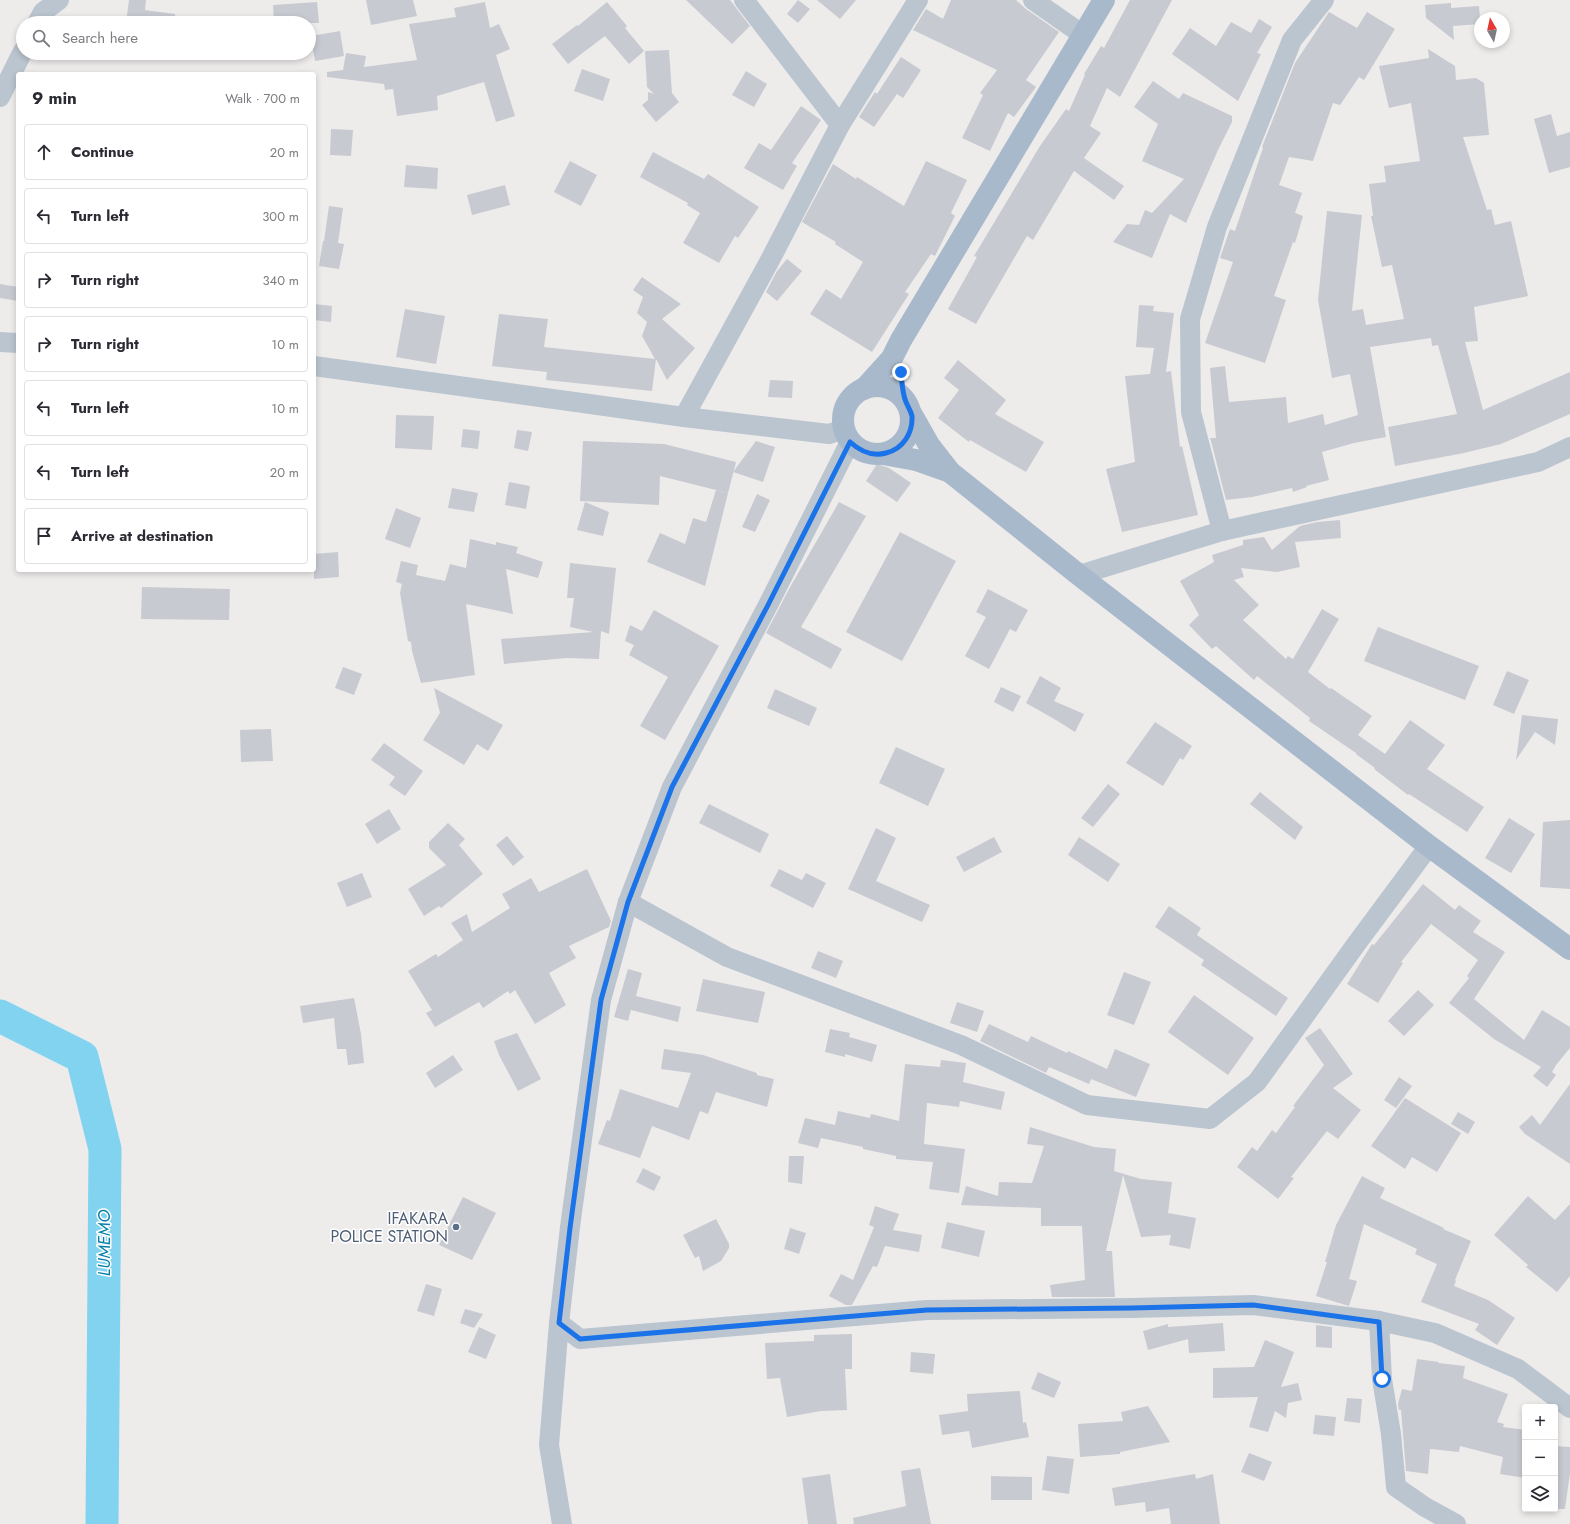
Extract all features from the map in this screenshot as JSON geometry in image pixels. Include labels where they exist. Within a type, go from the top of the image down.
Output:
[{"type":"main road","points":[[864,389],[892,358],[901,340],[1104,0]]},
{"type":"main road","points":[[882,454],[891,452],[899,447],[910,433],[909,408],[902,381],[903,352],[901,340]]},
{"type":"main road","points":[[950,472],[916,460],[882,454],[873,454],[857,448],[847,435],[843,416],[845,408],[850,400],[856,393],[864,389],[881,386],[898,392],[909,408],[929,445],[950,472],[1079,575],[1429,846],[1570,949]]},
{"type":"street","points":[[42,12],[59,0]]},
{"type":"street","points":[[744,0],[840,124]]},
{"type":"street","points":[[684,417],[769,262],[840,124],[918,0]]},
{"type":"street","points":[[1033,0],[1083,35]]},
{"type":"street","points":[[1222,531],[1191,412],[1190,319],[1218,227],[1292,40],[1324,0]]},
{"type":"street","points":[[0,97],[18,60]]},
{"type":"street","points":[[0,342],[16,343]]},
{"type":"street","points":[[316,366],[684,417],[847,435],[767,607],[672,787],[628,902],[601,1000],[571,1220],[559,1323],[549,1445],[562,1524]]},
{"type":"street","points":[[1079,575],[1222,531],[1538,462],[1570,447]]},
{"type":"street","points":[[628,902],[727,957],[961,1045],[1088,1105],[1210,1119],[1257,1082],[1429,846]]},
{"type":"street","points":[[559,1323],[580,1339],[927,1310],[1253,1305],[1379,1322],[1435,1333],[1518,1369],[1570,1408]]},
{"type":"street","points":[[1379,1322],[1382,1379],[1391,1434],[1396,1487],[1425,1507],[1456,1524]]},
{"type":"building","points":[[129,0],[146,0],[145,10],[175,14],[175,16],[127,16]]},
{"type":"building","points":[[366,0],[413,0],[417,16],[371,25]]},
{"type":"building","points":[[686,0],[730,0],[750,26],[732,44]]},
{"type":"building","points":[[798,0],[810,9],[798,23],[787,14]]},
{"type":"building","points":[[817,0],[856,0],[840,19]]},
{"type":"building","points":[[951,0],[1016,0],[1026,9],[1059,32],[1026,80],[1036,87],[1014,117],[1008,113],[990,151],[962,138],[983,95],[980,93],[997,70],[913,30],[926,9],[943,19]]},
{"type":"building","points":[[1130,0],[1172,0],[1120,97],[1107,88],[1090,126],[1101,133],[1084,158],[1124,186],[1114,200],[1074,171],[1033,240],[1027,236],[976,324],[948,309],[977,257],[974,256],[1040,146],[1066,109],[1069,111],[1085,75],[1084,74],[1101,46],[1104,48]]},
{"type":"building","points":[[317,2],[319,23],[316,23],[316,16],[274,16],[273,5]]},
{"type":"building","points":[[485,2],[490,28],[499,24],[510,49],[496,55],[515,116],[496,122],[484,82],[437,96],[438,110],[397,116],[393,89],[385,90],[384,84],[327,77],[327,72],[343,70],[346,53],[366,56],[364,67],[417,60],[409,24],[456,17],[454,8]]},
{"type":"building","points":[[607,2],[627,26],[625,28],[644,51],[629,64],[605,36],[568,64],[552,44],[577,25],[578,26]]},
{"type":"building","points":[[1451,3],[1451,8],[1479,6],[1480,12],[1474,12],[1474,24],[1453,26],[1454,40],[1426,18],[1425,5]]},
{"type":"building","points":[[1329,12],[1357,28],[1367,12],[1395,29],[1364,80],[1359,77],[1340,105],[1333,103],[1313,161],[1289,157],[1279,185],[1302,193],[1295,213],[1303,216],[1295,243],[1293,242],[1274,296],[1286,300],[1265,363],[1205,343],[1233,262],[1220,258],[1230,229],[1235,231],[1263,148],[1262,147],[1295,63]]},
{"type":"building","points":[[1259,19],[1272,27],[1257,53],[1261,54],[1238,101],[1172,54],[1190,28],[1216,46],[1231,22],[1251,33]]},
{"type":"building","points":[[340,31],[344,56],[315,61],[316,35]]},
{"type":"building","points":[[1428,49],[1455,66],[1456,80],[1476,78],[1484,83],[1489,135],[1463,137],[1487,210],[1491,209],[1495,225],[1511,221],[1528,296],[1474,307],[1478,341],[1465,342],[1483,410],[1570,372],[1570,414],[1501,444],[1464,453],[1395,466],[1388,427],[1457,414],[1438,345],[1432,346],[1431,338],[1370,347],[1386,437],[1354,443],[1322,452],[1329,480],[1306,486],[1307,487],[1293,492],[1292,488],[1252,497],[1226,500],[1210,438],[1216,438],[1210,368],[1225,366],[1229,402],[1286,397],[1288,423],[1323,414],[1325,425],[1358,415],[1350,374],[1332,378],[1318,300],[1327,211],[1362,215],[1352,311],[1363,309],[1366,325],[1404,319],[1392,265],[1382,267],[1371,216],[1373,216],[1369,184],[1386,182],[1384,166],[1420,161],[1411,103],[1389,108],[1379,66],[1429,58]]},
{"type":"building","points":[[669,50],[672,93],[679,102],[656,122],[642,105],[648,100],[648,92],[654,94],[647,87],[645,51]]},
{"type":"building","points":[[901,57],[921,70],[903,98],[897,94],[874,127],[859,117],[875,92],[877,94]]},
{"type":"building","points":[[582,69],[610,79],[603,101],[574,91]]},
{"type":"building","points":[[746,71],[767,84],[754,107],[732,95]]},
{"type":"building","points":[[1153,81],[1179,99],[1183,93],[1232,116],[1232,122],[1186,223],[1170,214],[1152,258],[1113,242],[1127,224],[1139,225],[1145,210],[1152,213],[1184,179],[1142,161],[1158,124],[1134,107]]},
{"type":"building","points":[[801,106],[821,120],[792,163],[797,166],[783,190],[744,168],[759,143],[771,150]]},
{"type":"building","points":[[1551,114],[1557,136],[1570,132],[1570,167],[1549,173],[1534,119]]},
{"type":"building","points":[[331,129],[353,130],[351,156],[330,155]]},
{"type":"building","points":[[653,152],[704,179],[708,174],[759,207],[738,238],[735,236],[719,263],[683,243],[700,213],[687,205],[688,203],[640,177]]},
{"type":"building","points":[[570,161],[597,175],[581,206],[554,192]]},
{"type":"building","points":[[926,161],[967,180],[951,213],[955,216],[935,256],[931,254],[905,292],[909,294],[872,352],[810,314],[826,289],[841,299],[863,262],[835,244],[836,242],[802,222],[833,164],[856,179],[857,177],[904,206]]},
{"type":"building","points":[[406,165],[438,168],[437,189],[404,187]]},
{"type":"building","points":[[505,185],[510,205],[472,215],[467,195]]},
{"type":"building","points":[[329,206],[343,208],[338,243],[344,244],[339,269],[319,266]]},
{"type":"building","points":[[787,259],[802,271],[777,301],[766,292],[777,271]]},
{"type":"building","points":[[642,277],[681,304],[662,319],[695,348],[667,380],[656,359],[652,391],[546,380],[547,372],[492,366],[499,314],[548,319],[544,347],[655,359],[642,336],[647,322],[637,313],[643,297],[633,290]]},
{"type":"building","points":[[0,284],[16,287],[16,301],[0,298]]},
{"type":"building","points":[[316,304],[332,306],[331,322],[316,320]]},
{"type":"building","points":[[1139,305],[1154,306],[1153,311],[1174,313],[1166,372],[1171,371],[1180,447],[1182,446],[1198,515],[1122,532],[1106,469],[1135,462],[1125,376],[1150,374],[1154,348],[1136,347]]},
{"type":"building","points":[[405,309],[445,316],[436,364],[396,357]]},
{"type":"building","points":[[958,360],[1006,400],[995,414],[1044,442],[1026,472],[970,440],[969,442],[938,418],[959,390],[944,378]]},
{"type":"building","points":[[770,380],[793,381],[792,398],[768,397]]},
{"type":"building","points":[[396,415],[434,416],[432,450],[395,448]]},
{"type":"building","points":[[463,429],[480,431],[478,449],[461,447]]},
{"type":"building","points":[[517,430],[532,432],[528,451],[514,448]]},
{"type":"building","points":[[583,441],[664,444],[736,462],[728,493],[660,476],[659,505],[580,501]]},
{"type":"building","points":[[756,441],[775,447],[763,482],[733,472]]},
{"type":"building","points":[[877,464],[889,468],[911,483],[897,502],[866,481]]},
{"type":"building","points":[[509,482],[530,486],[526,509],[505,505]]},
{"type":"building","points":[[452,488],[478,493],[474,512],[448,508]]},
{"type":"building","points":[[716,490],[728,493],[705,586],[647,562],[660,533],[685,544],[693,518],[706,522]]},
{"type":"building","points":[[757,494],[770,500],[755,532],[742,527]]},
{"type":"building","points":[[585,502],[609,512],[603,536],[577,530]]},
{"type":"building","points":[[839,502],[866,516],[801,627],[842,649],[831,669],[766,633],[789,589]]},
{"type":"building","points":[[396,508],[421,518],[410,548],[385,539]]},
{"type":"building","points":[[1340,520],[1341,538],[1295,542],[1300,567],[1277,572],[1241,568],[1244,577],[1234,580],[1259,605],[1243,620],[1286,659],[1288,656],[1293,659],[1322,609],[1339,619],[1308,672],[1330,689],[1331,688],[1372,716],[1358,735],[1385,754],[1410,720],[1445,745],[1427,769],[1484,807],[1467,832],[1409,794],[1408,795],[1356,753],[1309,721],[1310,718],[1257,676],[1254,680],[1216,646],[1212,649],[1189,625],[1199,615],[1180,581],[1214,562],[1212,555],[1243,545],[1243,540],[1264,537],[1272,550],[1300,526],[1317,522]]},
{"type":"building","points":[[900,532],[956,561],[902,661],[846,632]]},
{"type":"building","points":[[470,539],[496,545],[496,542],[518,547],[516,553],[543,562],[538,578],[506,569],[513,614],[466,604],[475,675],[421,683],[411,642],[408,641],[400,593],[402,584],[396,582],[401,561],[418,565],[416,575],[445,581],[450,564],[466,568]]},
{"type":"building","points":[[338,552],[339,577],[314,579],[314,572],[316,572],[316,554]]},
{"type":"building","points":[[570,563],[616,568],[609,634],[601,631],[599,659],[566,658],[504,664],[501,639],[593,632],[570,627],[574,598],[567,598]]},
{"type":"building","points":[[142,587],[230,589],[229,620],[141,619]]},
{"type":"building","points":[[988,589],[1028,610],[1016,632],[1010,629],[989,669],[965,656],[986,617],[976,612]]},
{"type":"building","points":[[654,610],[719,646],[665,740],[640,726],[668,677],[629,655],[634,645],[625,641],[630,625],[642,631]]},
{"type":"building","points":[[1378,627],[1479,666],[1465,700],[1364,661]]},
{"type":"building","points":[[343,667],[362,674],[354,695],[335,688]]},
{"type":"building","points":[[1507,671],[1529,680],[1514,714],[1493,705]]},
{"type":"building","points":[[1040,676],[1061,688],[1054,701],[1084,714],[1075,732],[1026,703]]},
{"type":"building","points":[[1001,687],[1021,696],[1013,712],[994,702]]},
{"type":"building","points":[[434,688],[503,725],[488,751],[477,744],[464,765],[423,740],[440,713]]},
{"type":"building","points":[[775,689],[817,708],[809,726],[767,708]]},
{"type":"building","points":[[1522,715],[1558,719],[1555,745],[1535,732],[1516,760]]},
{"type":"building","points":[[1155,722],[1192,746],[1183,760],[1180,758],[1163,786],[1126,763]]},
{"type":"building","points":[[271,729],[273,761],[241,762],[240,730]]},
{"type":"building","points":[[384,743],[423,771],[405,796],[389,785],[395,777],[371,760]]},
{"type":"building","points":[[896,747],[945,769],[928,806],[879,783]]},
{"type":"building","points":[[1108,784],[1120,794],[1093,827],[1081,818]]},
{"type":"building","points":[[1260,792],[1303,827],[1295,840],[1250,804]]},
{"type":"building","points":[[709,804],[769,834],[760,853],[699,823]]},
{"type":"building","points":[[389,809],[401,829],[377,844],[365,824]]},
{"type":"building","points":[[1509,818],[1535,834],[1511,873],[1485,858]]},
{"type":"building","points":[[1570,820],[1570,889],[1540,887],[1543,822]]},
{"type":"building","points":[[448,823],[465,839],[459,845],[483,874],[441,908],[439,906],[424,916],[408,889],[446,865],[429,848],[429,842]]},
{"type":"building","points":[[876,828],[896,838],[876,881],[930,905],[922,922],[848,889]]},
{"type":"building","points":[[507,836],[524,857],[513,866],[496,845]]},
{"type":"building","points":[[994,837],[1002,852],[964,872],[956,857]]},
{"type":"building","points":[[1079,837],[1120,864],[1108,882],[1068,855]]},
{"type":"building","points":[[587,869],[611,921],[609,927],[569,946],[576,958],[549,973],[566,1005],[535,1024],[515,990],[510,994],[508,991],[483,1008],[479,1002],[435,1027],[426,1013],[432,1010],[408,971],[436,954],[438,957],[463,940],[451,923],[467,914],[472,932],[510,908],[502,894],[531,878],[539,892]]},
{"type":"building","points":[[779,869],[802,880],[806,873],[826,883],[813,908],[770,886]]},
{"type":"building","points":[[362,873],[372,897],[347,907],[337,883]]},
{"type":"building","points":[[1423,884],[1455,910],[1459,905],[1481,921],[1473,932],[1505,952],[1474,999],[1524,1040],[1542,1010],[1570,1027],[1570,1048],[1556,1065],[1552,1072],[1556,1075],[1547,1087],[1533,1076],[1541,1067],[1494,1039],[1449,1003],[1469,978],[1467,976],[1478,960],[1431,924],[1401,962],[1403,963],[1378,1003],[1347,984],[1372,944],[1374,945]]},
{"type":"building","points":[[1169,906],[1201,928],[1197,935],[1288,998],[1276,1016],[1201,965],[1204,960],[1155,927]]},
{"type":"building","points":[[818,951],[843,961],[836,978],[811,968]]},
{"type":"building","points":[[628,969],[642,973],[636,996],[681,1007],[678,1022],[631,1010],[628,1021],[614,1017]]},
{"type":"building","points":[[1124,972],[1151,982],[1134,1025],[1107,1015]]},
{"type":"building","points":[[703,979],[765,992],[758,1023],[696,1011]]},
{"type":"building","points":[[1418,990],[1434,1005],[1404,1036],[1388,1021]]},
{"type":"building","points":[[1194,995],[1254,1038],[1228,1075],[1168,1032]]},
{"type":"building","points":[[354,998],[361,1034],[364,1063],[348,1065],[346,1049],[337,1049],[334,1018],[303,1023],[300,1006]]},
{"type":"building","points":[[957,1002],[984,1011],[977,1032],[950,1023]]},
{"type":"building","points":[[989,1024],[1028,1042],[1031,1036],[1067,1053],[1068,1051],[1107,1069],[1115,1049],[1150,1064],[1136,1097],[1091,1079],[1089,1084],[1049,1067],[1046,1073],[980,1041]]},
{"type":"building","points":[[1320,1028],[1353,1074],[1333,1088],[1361,1110],[1338,1139],[1327,1131],[1291,1177],[1294,1178],[1278,1199],[1237,1167],[1252,1147],[1257,1151],[1272,1130],[1276,1133],[1295,1107],[1293,1106],[1324,1065],[1305,1038]]},
{"type":"building","points":[[830,1029],[850,1033],[849,1037],[877,1045],[872,1062],[845,1054],[845,1057],[825,1052]]},
{"type":"building","points":[[517,1033],[541,1079],[518,1091],[499,1055],[494,1041]]},
{"type":"building","points":[[664,1049],[703,1055],[757,1073],[757,1075],[774,1079],[767,1107],[716,1092],[708,1114],[700,1111],[689,1140],[652,1126],[640,1158],[598,1144],[607,1120],[610,1121],[620,1089],[678,1108],[691,1073],[661,1069]]},
{"type":"building","points":[[453,1055],[463,1070],[435,1088],[426,1073]]},
{"type":"building","points":[[941,1060],[966,1063],[963,1082],[1005,1092],[1001,1110],[960,1101],[959,1107],[927,1103],[924,1144],[965,1149],[959,1193],[929,1189],[933,1162],[896,1159],[896,1156],[821,1138],[818,1148],[798,1143],[805,1118],[835,1125],[838,1111],[870,1118],[871,1114],[899,1121],[905,1064],[940,1067]]},
{"type":"building","points":[[1399,1077],[1412,1086],[1396,1108],[1384,1100]]},
{"type":"building","points":[[1570,1084],[1570,1164],[1525,1134],[1519,1127],[1532,1115],[1540,1125]]},
{"type":"building","points":[[1405,1098],[1461,1133],[1437,1172],[1412,1157],[1405,1169],[1371,1146]]},
{"type":"building","points":[[1458,1112],[1475,1122],[1468,1134],[1451,1124]]},
{"type":"building","points":[[1030,1127],[1094,1147],[1116,1149],[1114,1171],[1141,1179],[1172,1182],[1168,1213],[1196,1218],[1190,1249],[1169,1245],[1171,1235],[1141,1237],[1123,1175],[1106,1251],[1112,1251],[1115,1297],[1052,1297],[1050,1285],[1085,1280],[1082,1226],[1041,1226],[1041,1208],[961,1205],[966,1186],[998,1196],[999,1182],[1032,1183],[1044,1146],[1027,1144]]},
{"type":"building","points":[[789,1156],[804,1156],[802,1184],[788,1182]]},
{"type":"building","points":[[643,1168],[661,1177],[654,1191],[636,1182]]},
{"type":"building","points":[[1362,1176],[1385,1188],[1380,1198],[1471,1241],[1454,1286],[1488,1300],[1515,1318],[1497,1345],[1475,1330],[1479,1324],[1421,1302],[1437,1264],[1415,1254],[1417,1249],[1364,1224],[1349,1279],[1357,1281],[1349,1306],[1316,1296],[1327,1262],[1325,1262],[1336,1225]]},
{"type":"building","points":[[1528,1196],[1555,1220],[1570,1204],[1570,1276],[1557,1292],[1526,1267],[1528,1265],[1494,1235]]},
{"type":"building","points":[[463,1197],[496,1213],[472,1260],[439,1245]]},
{"type":"building","points":[[875,1206],[899,1214],[893,1230],[922,1235],[919,1252],[885,1246],[877,1267],[873,1266],[852,1305],[846,1305],[829,1296],[841,1274],[853,1280],[874,1227],[869,1225]]},
{"type":"building","points":[[716,1219],[729,1244],[729,1248],[721,1261],[703,1271],[699,1256],[695,1258],[683,1235]]},
{"type":"building","points":[[947,1222],[985,1231],[979,1257],[941,1248]]},
{"type":"building","points":[[790,1228],[806,1233],[799,1254],[784,1249]]},
{"type":"building","points":[[426,1284],[442,1289],[434,1316],[417,1311]]},
{"type":"building","points":[[465,1309],[483,1314],[474,1328],[460,1323]]},
{"type":"building","points":[[1223,1323],[1225,1351],[1189,1353],[1188,1339],[1148,1350],[1143,1331],[1168,1324],[1168,1327]]},
{"type":"building","points":[[1316,1325],[1332,1327],[1332,1348],[1316,1347]]},
{"type":"building","points":[[479,1327],[496,1335],[486,1359],[468,1352]]},
{"type":"building","points":[[852,1334],[852,1369],[845,1369],[847,1410],[821,1411],[787,1417],[780,1378],[767,1379],[765,1343],[814,1341],[814,1335]]},
{"type":"building","points":[[1265,1340],[1294,1352],[1281,1387],[1298,1383],[1302,1400],[1288,1403],[1286,1418],[1275,1411],[1268,1432],[1249,1427],[1258,1397],[1213,1398],[1213,1368],[1254,1367]]},
{"type":"building","points":[[911,1352],[935,1354],[933,1374],[910,1372]]},
{"type":"building","points":[[1417,1359],[1465,1366],[1463,1378],[1508,1394],[1497,1422],[1504,1424],[1503,1427],[1522,1430],[1522,1478],[1500,1474],[1503,1457],[1460,1446],[1459,1452],[1430,1449],[1428,1474],[1406,1471],[1401,1410],[1399,1410],[1398,1404],[1402,1389],[1412,1391]]},
{"type":"building","points":[[1038,1372],[1061,1382],[1054,1398],[1031,1389]]},
{"type":"building","points":[[1020,1391],[1023,1423],[1026,1422],[1029,1437],[972,1448],[969,1431],[942,1435],[939,1415],[968,1411],[967,1394]]},
{"type":"building","points":[[1347,1398],[1362,1399],[1360,1423],[1344,1421]]},
{"type":"building","points":[[1148,1406],[1170,1442],[1120,1452],[1120,1454],[1080,1457],[1078,1424],[1123,1421],[1121,1412]]},
{"type":"building","points":[[1315,1415],[1336,1417],[1334,1436],[1313,1434]]},
{"type":"building","points":[[1558,1446],[1570,1447],[1570,1473],[1565,1509],[1558,1509]]},
{"type":"building","points":[[1249,1453],[1272,1462],[1264,1481],[1241,1472]]},
{"type":"building","points":[[1047,1456],[1074,1459],[1069,1494],[1042,1490]]},
{"type":"building","points":[[920,1468],[931,1524],[854,1524],[853,1518],[906,1506],[901,1471]]},
{"type":"building","points":[[830,1474],[837,1524],[808,1524],[802,1478]]},
{"type":"building","points":[[1195,1474],[1196,1479],[1213,1474],[1220,1524],[1171,1524],[1169,1508],[1146,1512],[1145,1502],[1115,1506],[1112,1488]]},
{"type":"building","points":[[991,1476],[1032,1477],[1032,1500],[991,1500]]},
{"type":"waterway","name":"LUMEMO","points":[[0,1016],[82,1057],[105,1149],[102,1524]]},
{"type":"place","name":"IFAKARA POLICE STATION","points":[[456,1227]]},
{"type":"route","points":[[901,372],[903,391],[912,415],[910,433],[899,447],[891,452],[882,454],[865,452],[850,442],[767,607],[672,787],[628,902],[601,1000],[570,1228],[559,1323],[580,1339],[927,1310],[1253,1305],[1379,1322],[1382,1379]]}]
